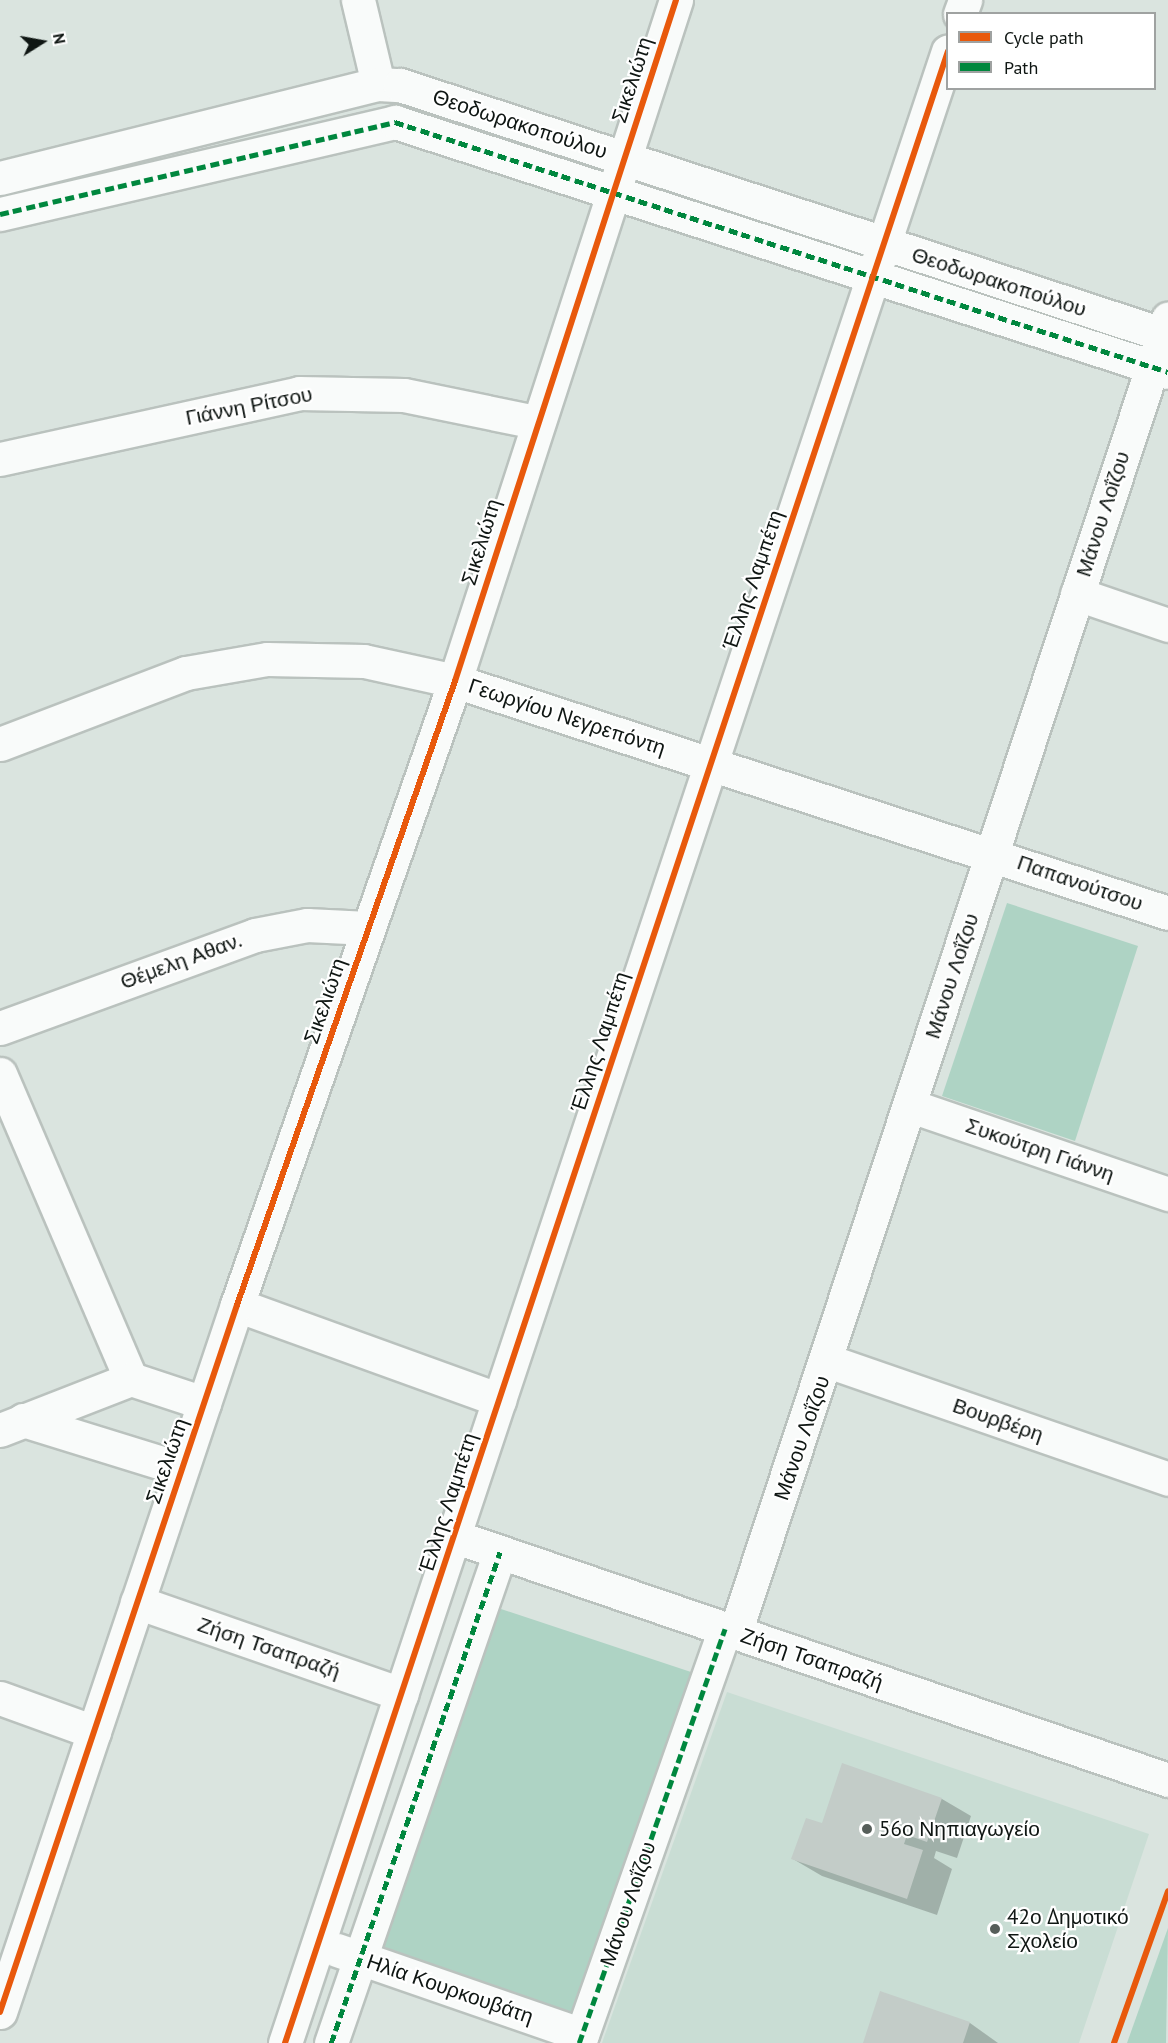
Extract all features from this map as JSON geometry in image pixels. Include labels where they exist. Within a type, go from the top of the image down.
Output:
[{"type":"street","points":[[358,0],[378,84]]},
{"type":"street","name":"Σικελιώτη","points":[[0,2012],[181,1468],[455,681],[536,422],[676,0]]},
{"type":"street","name":"Έλλης Λαμπέτη","points":[[285,2043],[456,1536],[709,762],[946,57]]},
{"type":"street","name":"Θεοδωρακοπούλου","points":[[0,178],[378,84],[400,85],[882,245],[1166,330]]},
{"type":"street","points":[[0,214],[395,122],[614,189],[872,277],[1160,370]]},
{"type":"street","name":"Μάνου Λοΐζου","points":[[581,2039],[828,1361],[1077,594],[1160,370],[1166,330]]},
{"type":"street","name":"Γιάννη Ρίτσου","points":[[0,459],[299,393],[404,395],[536,422]]},
{"type":"street","points":[[1077,594],[1168,625]]},
{"type":"street","name":"Γεωργίου Νεγρεπόντη","points":[[0,744],[148,684],[267,659],[344,659],[455,681],[992,853]]},
{"type":"street","name":"Παπανούτσου","points":[[992,853],[1168,913]]},
{"type":"street","name":"Θέμελη Αθαν.","points":[[0,1028],[255,934],[307,925],[368,928]]},
{"type":"street","points":[[0,1074],[131,1378]]},
{"type":"street","name":"Συκούτρη Γιάννη","points":[[911,1106],[1168,1194]]},
{"type":"street","points":[[237,1305],[499,1400]]},
{"type":"street","name":"Βουρβέρη","points":[[828,1361],[1168,1479]]},
{"type":"street","points":[[12,1425],[131,1378],[204,1403]]},
{"type":"street","points":[[12,1425],[181,1468]]},
{"type":"street","name":"Ζήση Τσαπραζή","points":[[456,1536],[1168,1780]]},
{"type":"street","points":[[331,2043],[500,1552]]},
{"type":"street","name":"Ζήση Τσαπραζή","points":[[137,1602],[401,1694]]},
{"type":"street","points":[[0,1698],[94,1732]]},
{"type":"street","name":"Ηλία Κουρκουβάτη","points":[[319,1943],[581,2039]]},
{"type":"shaded area","points":[[727,1692],[1149,1834],[1079,2043],[602,2043]]},
{"type":"green space","points":[[1007,903],[1138,946],[1075,1141],[942,1096]]},
{"type":"green space","points":[[495,1607],[694,1673],[573,2015],[376,1947]]},
{"type":"green space","points":[[1168,1928],[1166,2043],[1127,2043]]},
{"type":"building","name":"56ο Νηπιαγωγείο","points":[[842,1763],[942,1798],[927,1842],[907,1835],[904,1844],[923,1850],[907,1899],[791,1859],[806,1818],[822,1823]]},
{"type":"building","points":[[880,1991],[970,2022],[963,2043],[863,2043]]},
{"type":"marked path","points":[[0,214],[395,122],[1168,372]]},
{"type":"marked path","points":[[331,2043],[500,1552]]},
{"type":"marked path","points":[[579,2043],[725,1629]]},
{"type":"cycle path","points":[[0,2012],[237,1305],[455,681],[676,0]]},
{"type":"cycle path","points":[[285,2043],[946,57]]},
{"type":"cycle path","points":[[1114,2043],[1168,1891]]},
{"type":"place","name":"56ο Νηπιαγωγείο","points":[[867,1829]]},
{"type":"place","name":"42ο Δημοτικό Σχολείο","points":[[995,1929]]}]
